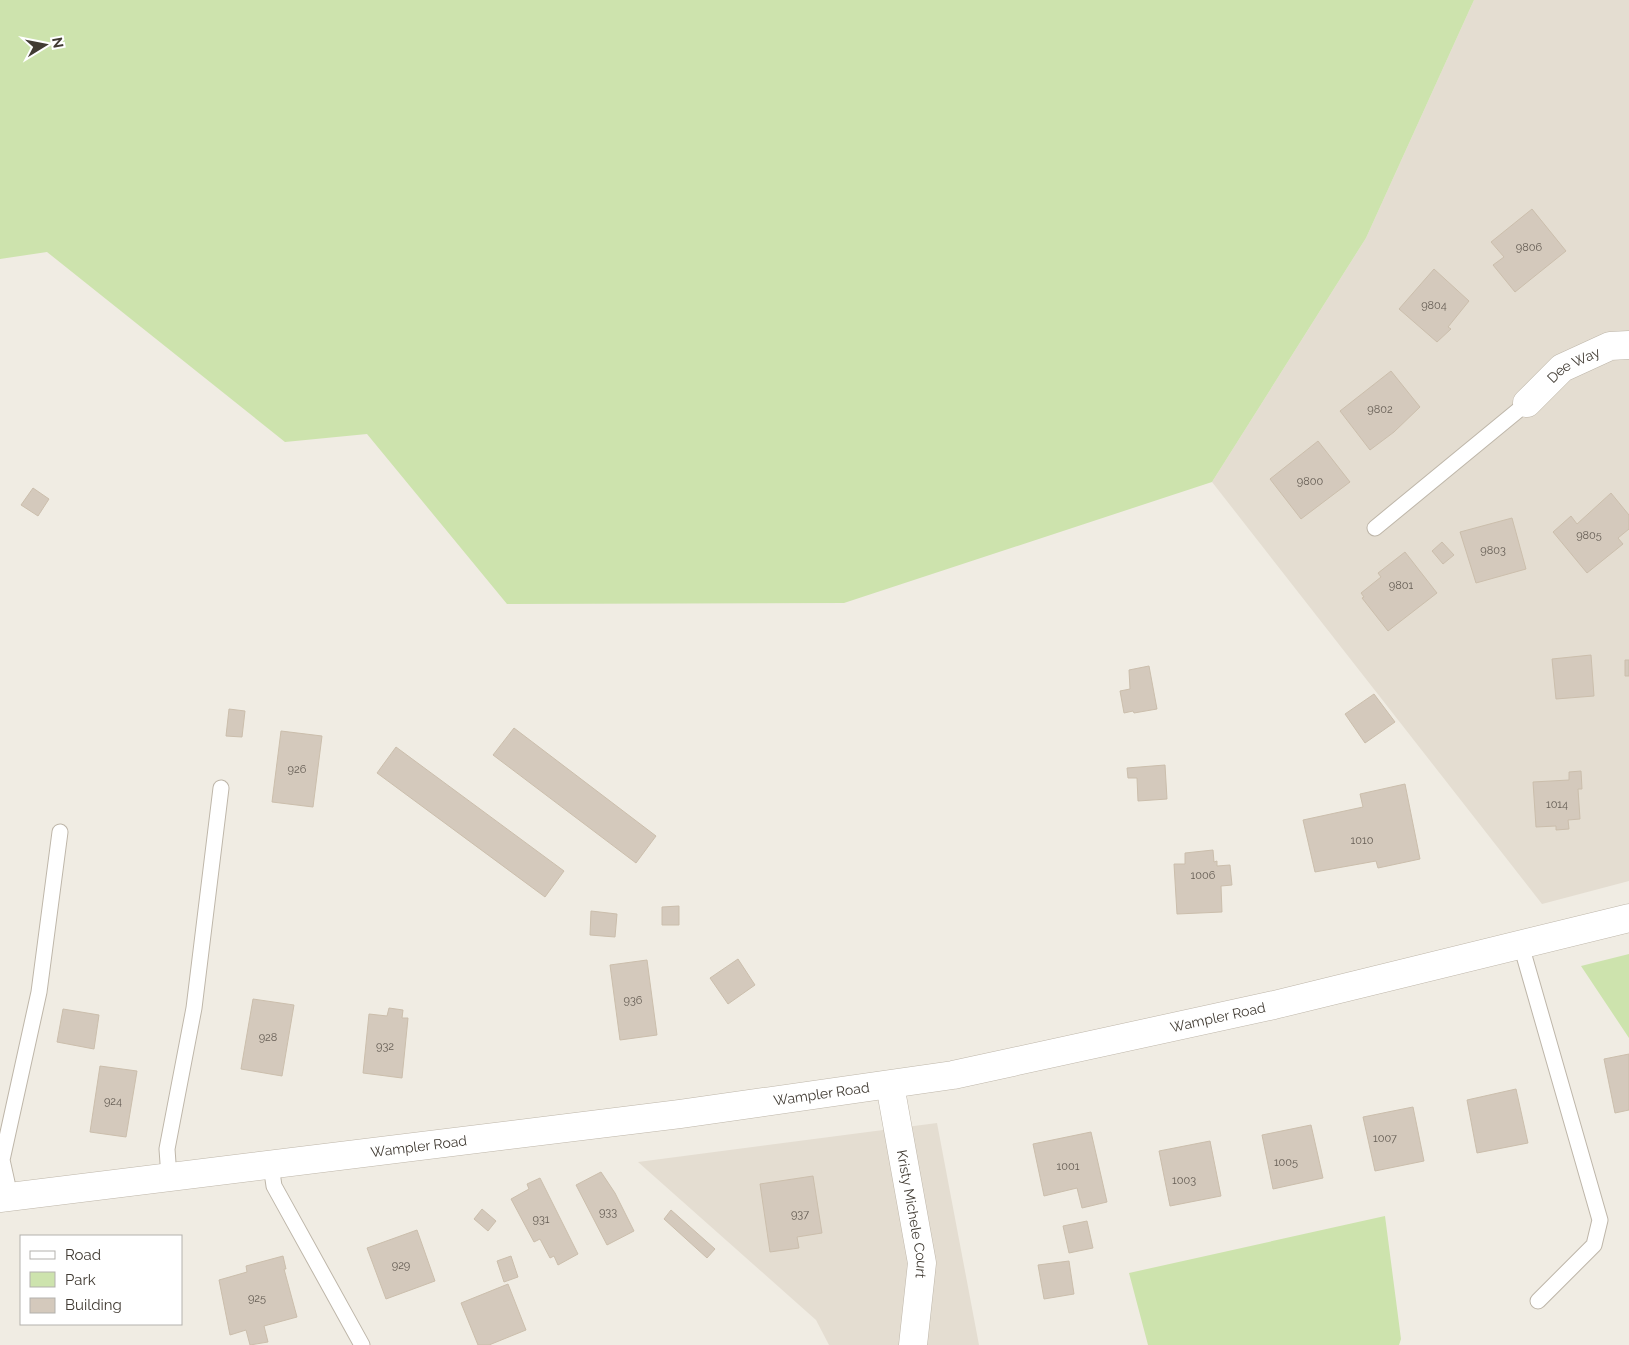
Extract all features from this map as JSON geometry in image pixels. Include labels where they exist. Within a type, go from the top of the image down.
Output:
[{"type":"street","name":"Dee Way","points":[[1527,403],[1562,368],[1610,346],[1629,345]]},
{"type":"street","name":"Wampler Road","points":[[5,1197],[271,1165],[890,1085],[996,1067],[1071,1051],[1629,918]]},
{"type":"street","name":"Kristy Michele Court","points":[[890,1085],[922,1263],[913,1345]]},
{"type":"lane","points":[[1375,528],[1527,403]]},
{"type":"lane","points":[[169,1177],[167,1149],[194,1008],[221,788]]},
{"type":"lane","points":[[5,1197],[1,1159],[39,992],[60,832]]},
{"type":"lane","points":[[1521,945],[1600,1220],[1594,1245],[1538,1301]]},
{"type":"lane","points":[[271,1165],[274,1186],[362,1345]]},
{"type":"shaded area","points":[[1474,0],[1629,0],[1629,881],[1542,904],[1212,482],[1366,238]]},
{"type":"shaded area","points":[[937,1123],[979,1345],[829,1345],[816,1320],[638,1162]]},
{"type":"green space","points":[[0,0],[1474,0],[1366,238],[1212,482],[844,603],[507,604],[367,434],[285,442],[47,252],[0,259]]},
{"type":"green space","points":[[1629,954],[1629,1038],[1581,966]]},
{"type":"green space","points":[[1385,1216],[1401,1339],[1399,1345],[1148,1345],[1129,1273]]},
{"type":"building","points":[[1532,209],[1566,251],[1515,292],[1493,265],[1504,257],[1491,242]]},
{"type":"building","points":[[1434,269],[1469,301],[1448,327],[1451,329],[1437,342],[1399,309]]},
{"type":"building","points":[[1391,371],[1420,407],[1394,432],[1370,450],[1340,411]]},
{"type":"building","points":[[1318,441],[1350,482],[1301,519],[1270,479]]},
{"type":"building","points":[[33,488],[49,499],[38,516],[21,505]]},
{"type":"building","points":[[1611,493],[1629,515],[1629,529],[1618,538],[1623,544],[1587,573],[1553,532],[1571,516],[1577,524]]},
{"type":"building","points":[[1512,518],[1526,569],[1476,583],[1460,532]]},
{"type":"building","points":[[1442,542],[1454,555],[1443,564],[1432,551]]},
{"type":"building","points":[[1405,552],[1437,593],[1388,631],[1362,598],[1364,597],[1361,593],[1381,577],[1378,573]]},
{"type":"building","points":[[1591,655],[1594,696],[1556,699],[1552,659]]},
{"type":"building","points":[[1625,660],[1629,660],[1629,676],[1625,676]]},
{"type":"building","points":[[1149,666],[1157,709],[1124,713],[1120,691],[1130,689],[1129,670]]},
{"type":"building","points":[[1374,694],[1395,722],[1365,743],[1345,714]]},
{"type":"building","points":[[229,709],[245,711],[242,737],[226,736]]},
{"type":"building","points":[[514,728],[656,836],[636,863],[493,755]]},
{"type":"building","points":[[281,731],[322,736],[313,807],[272,802]]},
{"type":"building","points":[[396,747],[564,871],[545,897],[377,773]]},
{"type":"building","points":[[1165,765],[1167,799],[1138,801],[1137,778],[1128,778],[1127,768]]},
{"type":"building","points":[[1581,771],[1582,789],[1578,789],[1580,819],[1568,820],[1569,829],[1556,830],[1556,826],[1536,827],[1533,782],[1569,780],[1569,772]]},
{"type":"building","points":[[1405,784],[1420,859],[1378,868],[1376,861],[1315,872],[1303,820],[1363,807],[1360,794]]},
{"type":"building","points":[[1213,850],[1214,862],[1217,861],[1217,866],[1230,865],[1232,885],[1221,886],[1222,912],[1177,914],[1174,864],[1185,864],[1185,853]]},
{"type":"building","points":[[679,906],[679,925],[662,925],[662,907]]},
{"type":"building","points":[[591,911],[617,914],[615,937],[590,935]]},
{"type":"building","points":[[738,959],[755,985],[728,1004],[710,978]]},
{"type":"building","points":[[647,960],[657,1035],[620,1040],[610,965]]},
{"type":"building","points":[[253,999],[294,1005],[282,1076],[241,1069]]},
{"type":"building","points":[[389,1008],[403,1010],[402,1018],[408,1018],[402,1078],[363,1073],[369,1014],[387,1016]]},
{"type":"building","points":[[63,1009],[99,1015],[94,1049],[57,1042]]},
{"type":"building","points":[[1629,1054],[1629,1110],[1615,1113],[1604,1059]]},
{"type":"building","points":[[100,1066],[137,1071],[126,1137],[90,1132]]},
{"type":"building","points":[[1516,1089],[1528,1143],[1477,1153],[1467,1100]]},
{"type":"building","points":[[1413,1107],[1424,1161],[1375,1171],[1363,1117]]},
{"type":"building","points":[[1311,1125],[1323,1178],[1273,1189],[1262,1135]]},
{"type":"building","points":[[1091,1132],[1107,1202],[1082,1208],[1077,1188],[1044,1196],[1033,1144]]},
{"type":"building","points":[[1210,1141],[1221,1196],[1170,1206],[1159,1151]]},
{"type":"building","points":[[601,1172],[615,1193],[634,1231],[607,1245],[576,1185]]},
{"type":"building","points":[[813,1176],[822,1233],[797,1237],[799,1248],[770,1252],[760,1184]]},
{"type":"building","points":[[540,1178],[578,1254],[558,1265],[554,1256],[550,1258],[540,1239],[534,1242],[511,1199],[529,1189],[527,1184]]},
{"type":"building","points":[[482,1209],[496,1221],[488,1231],[474,1219]]},
{"type":"building","points":[[671,1210],[715,1249],[707,1258],[664,1219]]},
{"type":"building","points":[[1087,1221],[1093,1248],[1069,1253],[1063,1226]]},
{"type":"building","points":[[417,1230],[435,1281],[386,1299],[367,1248]]},
{"type":"building","points":[[283,1256],[286,1269],[284,1269],[297,1317],[264,1326],[268,1342],[250,1345],[246,1330],[230,1335],[219,1280],[247,1272],[246,1266]]},
{"type":"building","points":[[511,1256],[518,1277],[504,1282],[497,1261]]},
{"type":"building","points":[[1069,1261],[1074,1294],[1044,1299],[1038,1265]]},
{"type":"building","points":[[508,1284],[526,1330],[489,1345],[478,1345],[461,1303]]}]
